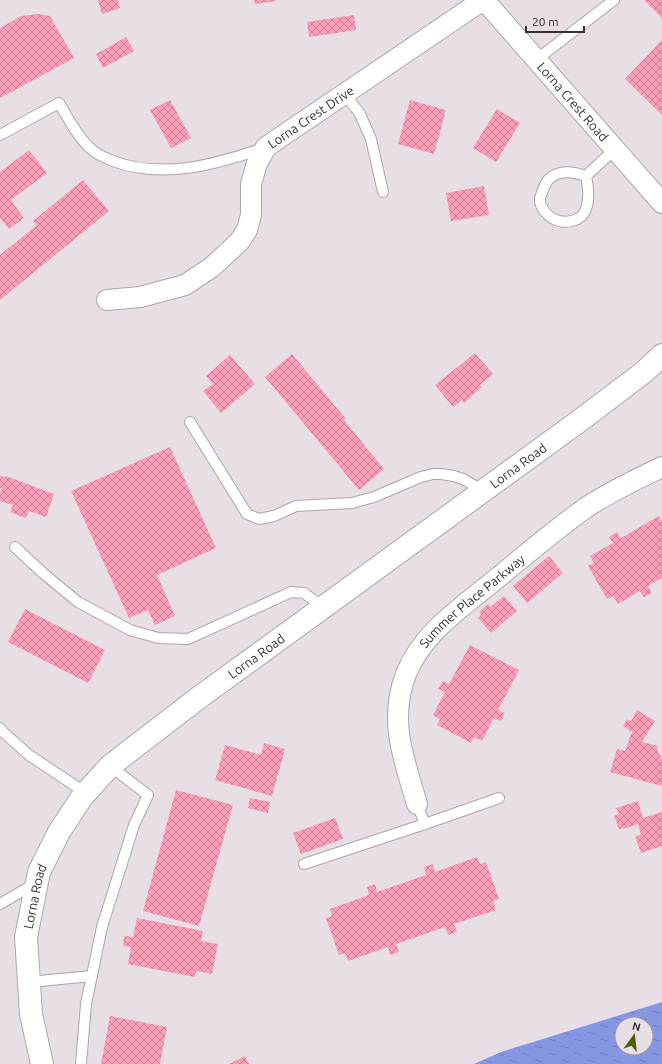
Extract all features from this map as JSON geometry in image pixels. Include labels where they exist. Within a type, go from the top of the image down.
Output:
[{"type":"street","name":"Lorna Crest Road","points":[[484,0],[662,203]]},
{"type":"street","name":"Lorna Crest Drive","points":[[107,300],[140,297],[185,285],[212,267],[239,242],[247,230],[251,214],[251,184],[257,163],[266,147],[484,0]]},
{"type":"street","name":"Lorna Road","points":[[42,1064],[31,1014],[26,937],[40,872],[59,832],[86,793],[110,766],[196,699],[644,372],[662,355]]},
{"type":"street","name":"Summer Place Parkway","points":[[417,804],[400,745],[397,717],[400,697],[406,675],[417,651],[438,626],[588,506],[625,485],[662,467]]},
{"type":"lane","points":[[536,60],[614,0]]},
{"type":"lane","points":[[345,94],[360,114],[371,139],[383,192]]},
{"type":"lane","points":[[0,135],[59,103],[77,132],[90,148],[102,156],[133,167],[174,170],[204,166],[232,159],[266,147]]},
{"type":"lane","points":[[586,176],[615,149]]},
{"type":"lane","points":[[562,172],[574,172],[586,176],[588,201],[586,211],[573,221],[559,221],[551,218],[542,208],[540,202],[544,186],[550,178],[562,172]]},
{"type":"lane","points":[[190,422],[247,514],[259,519],[274,516],[296,506],[352,503],[374,497],[421,477],[433,474],[454,476],[463,479],[482,490]]},
{"type":"lane","points":[[15,547],[44,574],[78,602],[130,630],[158,638],[188,639],[290,592],[304,592],[323,607]]},
{"type":"lane","points":[[0,728],[29,755],[86,793]]},
{"type":"lane","points":[[81,1064],[86,1004],[102,927],[134,824],[148,795],[110,766]]},
{"type":"lane","points":[[304,864],[499,798]]},
{"type":"lane","points":[[417,804],[425,824]]},
{"type":"lane","points":[[0,904],[37,882]]},
{"type":"lane","points":[[29,982],[92,976]]},
{"type":"water","points":[[662,1002],[662,1064],[474,1064],[501,1052],[614,1017],[614,1056],[654,1056],[654,1016],[617,1016]]},
{"type":"building","points":[[98,0],[118,0],[120,8],[102,14]]},
{"type":"building","points":[[254,0],[276,0],[276,1],[255,4]]},
{"type":"building","points":[[644,0],[662,0],[662,18]]},
{"type":"building","points":[[38,14],[50,16],[74,58],[0,98],[0,28],[21,16]]},
{"type":"building","points":[[354,15],[356,30],[309,37],[307,22]]},
{"type":"building","points":[[126,37],[134,51],[103,68],[96,54]]},
{"type":"building","points":[[662,40],[662,115],[625,79]]},
{"type":"building","points":[[170,100],[191,138],[171,148],[150,110]]},
{"type":"building","points":[[410,100],[446,110],[434,154],[398,144]]},
{"type":"building","points":[[497,109],[520,123],[496,162],[473,148]]},
{"type":"building","points":[[29,150],[47,173],[11,200],[24,218],[9,229],[0,218],[0,172]]},
{"type":"building","points":[[83,180],[109,211],[0,300],[0,255],[37,225],[33,221]]},
{"type":"building","points":[[484,186],[489,215],[451,221],[446,193]]},
{"type":"building","points":[[475,353],[493,374],[480,385],[482,387],[464,403],[462,400],[453,407],[435,385]]},
{"type":"building","points":[[292,354],[346,419],[344,420],[384,469],[359,490],[265,377]]},
{"type":"building","points":[[230,355],[255,384],[221,413],[203,391],[213,384],[206,376]]},
{"type":"building","points":[[170,447],[216,548],[157,575],[175,616],[155,625],[148,610],[129,618],[71,491]]},
{"type":"building","points":[[0,476],[6,476],[54,494],[46,517],[29,511],[26,518],[10,512],[13,505],[0,501],[0,493],[2,488],[0,488]]},
{"type":"building","points":[[659,516],[662,522],[662,578],[648,586],[652,593],[644,597],[640,591],[618,604],[613,596],[607,599],[588,566],[594,563],[590,556],[613,543],[609,537],[617,532],[621,538]]},
{"type":"building","points":[[549,556],[563,573],[527,603],[513,586]]},
{"type":"building","points":[[504,596],[517,611],[491,633],[478,618],[481,615],[479,612],[488,604],[490,607]]},
{"type":"building","points":[[25,609],[105,650],[88,683],[8,642]]},
{"type":"building","points":[[470,645],[519,670],[498,710],[505,713],[501,721],[494,718],[482,741],[474,737],[471,743],[437,725],[440,719],[433,715],[445,692],[438,689],[443,681],[449,684]]},
{"type":"building","points":[[637,710],[655,721],[642,742],[658,746],[657,750],[662,759],[662,786],[610,772],[617,749],[625,751],[632,732],[623,726],[627,719],[631,721]]},
{"type":"building","points":[[264,743],[285,749],[272,796],[215,780],[225,745],[261,755]]},
{"type":"building","points":[[176,790],[233,805],[199,926],[143,911]]},
{"type":"building","points":[[250,798],[270,802],[268,813],[248,808]]},
{"type":"building","points":[[638,801],[643,818],[662,812],[662,846],[641,853],[635,837],[641,834],[638,824],[619,829],[614,816],[619,814],[616,808]]},
{"type":"building","points":[[335,818],[343,839],[301,854],[293,833]]},
{"type":"building","points":[[477,857],[480,864],[486,862],[499,899],[493,901],[496,910],[454,924],[457,932],[448,935],[445,927],[396,944],[399,952],[390,955],[388,947],[348,961],[345,953],[339,955],[326,918],[332,916],[330,909],[369,895],[367,887],[375,884],[377,892],[426,875],[424,867],[433,864],[435,872]]},
{"type":"building","points":[[137,918],[203,931],[201,941],[218,944],[212,974],[196,971],[195,977],[128,964],[131,947],[123,946],[124,936],[133,937]]},
{"type":"building","points":[[110,1016],[167,1027],[160,1064],[101,1064]]},
{"type":"building","points":[[245,1056],[249,1064],[229,1064]]}]
